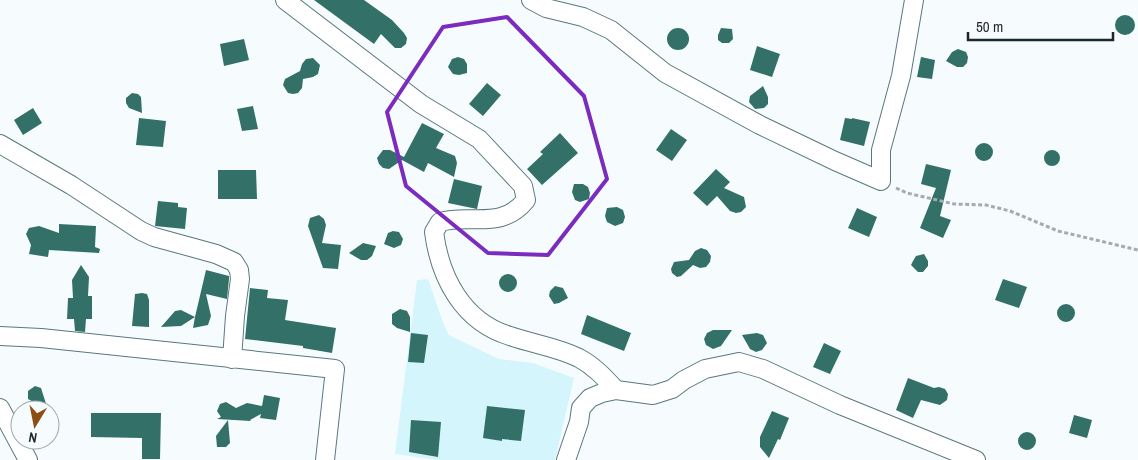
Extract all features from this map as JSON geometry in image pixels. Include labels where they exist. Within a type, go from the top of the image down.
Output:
[{"type":"street","points":[[285,0],[421,104],[479,140],[523,186],[526,200],[519,209],[504,217],[451,219],[440,222],[434,232],[442,267],[450,288],[468,312],[488,327],[509,336],[541,344],[579,358],[599,372],[616,390]]},
{"type":"street","points":[[531,0],[546,8],[583,17],[611,30],[673,77],[777,133],[881,181],[881,150],[901,76],[914,0]]},
{"type":"street","points":[[0,144],[71,185],[142,231],[154,237],[216,254],[234,262],[239,270],[240,279],[236,303],[232,359]]},
{"type":"street","points":[[0,336],[41,338],[335,370],[325,460]]},
{"type":"street","points":[[566,460],[579,422],[581,408],[590,398],[602,392],[616,390],[653,395],[672,389],[684,380],[704,370],[739,362],[763,369],[840,405],[976,460]]},
{"type":"street","points":[[0,408],[28,460]]},
{"type":"path","points":[[881,181],[907,193],[954,204],[986,205],[1010,211],[1058,231],[1138,250]]},
{"type":"highlighted area","points":[[507,17],[584,96],[607,179],[548,255],[488,253],[406,186],[387,112],[443,27]]},
{"type":"shaded area","points":[[428,279],[449,335],[499,359],[533,363],[574,378],[555,460],[438,460],[395,454],[417,280]]},
{"type":"building","points":[[314,0],[364,0],[392,20],[407,38],[406,44],[401,48],[395,48],[381,34],[374,44]]},
{"type":"building","points":[[1125,15],[1132,18],[1135,25],[1132,32],[1125,35],[1118,32],[1115,25],[1118,18]]},
{"type":"building","points":[[678,28],[688,35],[689,39],[682,49],[678,50],[668,43],[667,39],[674,29]]},
{"type":"building","points":[[721,28],[732,29],[733,39],[729,43],[722,43],[718,40]]},
{"type":"building","points":[[244,39],[249,60],[224,66],[220,44]]},
{"type":"building","points":[[757,46],[780,54],[772,77],[750,70]]},
{"type":"building","points":[[958,49],[966,52],[968,57],[967,63],[963,67],[957,67],[946,61],[952,52]]},
{"type":"building","points":[[458,57],[464,59],[467,64],[467,73],[453,74],[448,67],[452,59]]},
{"type":"building","points":[[921,57],[935,60],[932,79],[917,77]]},
{"type":"building","points":[[313,58],[320,65],[318,74],[303,79],[302,88],[298,93],[288,93],[283,85],[285,79],[300,71],[306,59]]},
{"type":"building","points":[[487,83],[501,95],[483,116],[469,104]]},
{"type":"building","points":[[763,86],[768,97],[768,104],[764,108],[755,109],[749,102],[750,96]]},
{"type":"building","points":[[132,93],[138,94],[141,97],[142,113],[129,108],[126,103],[126,98]]},
{"type":"building","points":[[253,106],[258,129],[242,131],[237,109]]},
{"type":"building","points":[[33,108],[42,123],[23,135],[14,120]]},
{"type":"building","points":[[139,118],[166,121],[163,147],[136,145]]},
{"type":"building","points":[[845,118],[870,122],[864,146],[840,140]]},
{"type":"building","points":[[422,123],[444,134],[436,148],[455,156],[457,163],[454,177],[428,163],[424,172],[402,160],[389,169],[383,168],[379,164],[377,158],[383,150],[390,150],[404,157]]},
{"type":"building","points":[[671,129],[687,140],[672,161],[656,150]]},
{"type":"building","points":[[560,133],[578,153],[542,185],[527,169],[543,154],[540,152]]},
{"type":"building","points":[[984,143],[990,146],[993,152],[990,158],[984,161],[978,158],[975,152],[978,146]]},
{"type":"building","points":[[1049,150],[1055,150],[1060,155],[1058,164],[1049,166],[1044,161],[1044,155]]},
{"type":"building","points":[[926,164],[951,170],[940,216],[951,220],[943,238],[920,228],[936,188],[921,184]]},
{"type":"building","points":[[716,169],[730,182],[724,188],[744,197],[746,207],[741,212],[730,211],[717,196],[707,206],[693,193]]},
{"type":"building","points":[[218,170],[256,170],[257,199],[218,199]]},
{"type":"building","points":[[454,179],[482,186],[477,209],[448,203]]},
{"type":"building","points":[[574,184],[583,184],[588,187],[589,199],[580,202],[575,200],[572,192]]},
{"type":"building","points":[[158,201],[178,203],[178,207],[187,208],[185,229],[155,226]]},
{"type":"building","points":[[617,207],[623,210],[625,217],[623,223],[615,226],[607,222],[605,216],[607,208]]},
{"type":"building","points":[[857,208],[877,217],[869,237],[848,228]]},
{"type":"building","points":[[319,215],[324,219],[326,225],[322,243],[341,245],[338,269],[323,268],[308,226],[310,218]]},
{"type":"building","points":[[59,224],[96,226],[95,247],[100,249],[99,253],[49,250],[48,257],[29,254],[31,245],[26,234],[29,228],[39,226],[59,233]]},
{"type":"building","points":[[393,231],[399,232],[403,239],[401,245],[394,248],[384,244],[388,233]]},
{"type":"building","points":[[363,243],[376,246],[372,256],[367,260],[361,260],[349,253]]},
{"type":"building","points":[[701,248],[707,250],[711,256],[710,262],[706,267],[700,268],[693,265],[681,276],[677,277],[672,273],[671,269],[674,262],[689,260],[695,251]]},
{"type":"building","points":[[924,254],[928,261],[928,266],[923,272],[918,272],[911,265],[916,256]]},
{"type":"building","points":[[81,265],[89,277],[88,296],[92,296],[92,319],[86,319],[85,332],[75,331],[74,319],[67,319],[68,298],[73,298],[72,280]]},
{"type":"building","points":[[206,270],[229,276],[227,299],[206,294],[211,316],[208,325],[193,328]]},
{"type":"building","points":[[508,274],[514,277],[517,283],[514,289],[508,292],[502,289],[499,283],[502,277]]},
{"type":"building","points":[[1003,279],[1027,287],[1019,308],[995,300]]},
{"type":"building","points":[[555,286],[563,288],[568,298],[554,304],[549,296],[550,291]]},
{"type":"building","points":[[250,288],[268,290],[267,298],[288,300],[285,320],[336,328],[332,353],[303,348],[303,346],[245,339]]},
{"type":"building","points":[[135,294],[147,294],[149,300],[149,327],[132,326]]},
{"type":"building","points":[[1066,304],[1072,307],[1075,313],[1072,319],[1066,322],[1060,319],[1057,313],[1060,307]]},
{"type":"building","points":[[400,309],[407,311],[410,317],[410,332],[397,328],[392,324],[392,314]]},
{"type":"building","points":[[181,310],[195,317],[181,326],[161,327],[175,311]]},
{"type":"building","points":[[587,315],[631,333],[624,351],[581,334]]},
{"type":"building","points":[[713,330],[732,330],[721,346],[713,349],[706,345],[704,339],[707,333]]},
{"type":"building","points":[[411,333],[428,335],[424,363],[408,362]]},
{"type":"building","points":[[757,333],[763,335],[767,343],[762,350],[756,352],[750,349],[742,335]]},
{"type":"building","points":[[824,343],[841,351],[830,374],[813,367]]},
{"type":"building","points":[[908,378],[934,388],[945,389],[948,394],[947,400],[940,405],[921,400],[913,418],[896,410]]},
{"type":"building","points":[[35,386],[41,388],[45,400],[30,400],[28,399],[28,391]]},
{"type":"building","points":[[264,395],[280,398],[276,420],[260,418],[261,414],[251,421],[217,419],[221,417],[217,411],[220,404],[226,402],[236,408],[247,403],[262,406]]},
{"type":"building","points":[[487,406],[525,410],[521,441],[483,438]]},
{"type":"building","points":[[772,411],[789,418],[780,440],[778,439],[769,458],[760,447],[760,437]]},
{"type":"building","points":[[91,413],[161,413],[160,459],[142,459],[142,438],[91,437]]},
{"type":"building","points":[[1074,415],[1092,420],[1087,438],[1069,433]]},
{"type":"building","points":[[228,420],[230,443],[226,447],[217,447],[216,436]]},
{"type":"building","points":[[411,420],[441,422],[438,457],[409,452]]},
{"type":"building","points":[[1023,432],[1031,432],[1036,437],[1034,448],[1023,450],[1018,445],[1018,437]]}]
